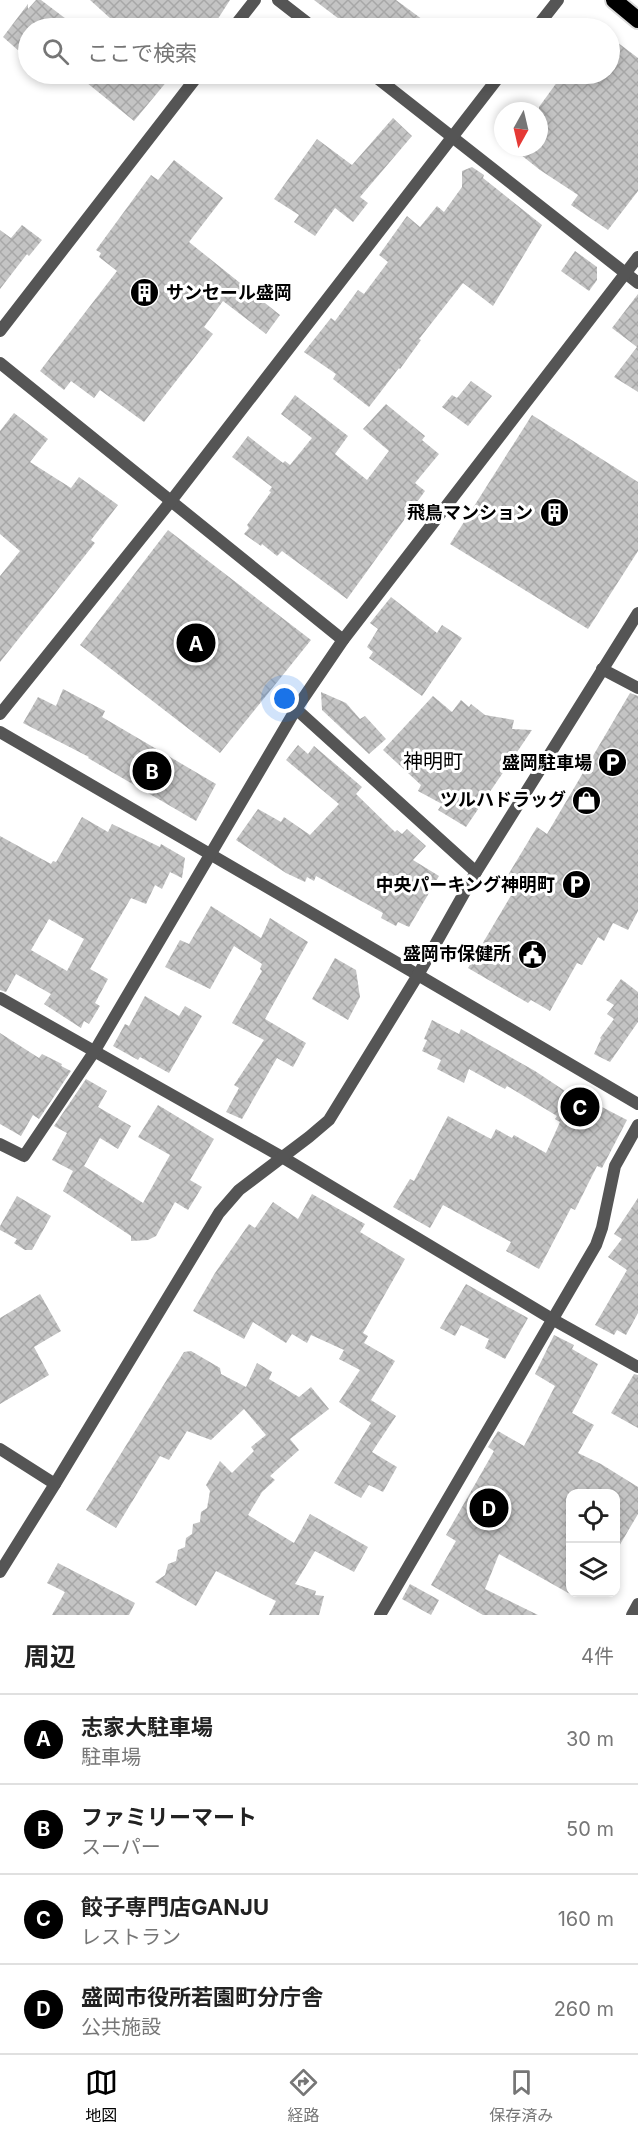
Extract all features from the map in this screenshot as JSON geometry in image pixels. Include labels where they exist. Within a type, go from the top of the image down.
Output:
[{"type":"highway","points":[[614,0],[638,20]]},
{"type":"street","points":[[241,18],[255,0]]},
{"type":"street","points":[[278,0],[301,18]]},
{"type":"street","points":[[544,18],[558,0]]},
{"type":"street","points":[[0,332],[191,84]]},
{"type":"street","points":[[385,84],[638,283]]},
{"type":"street","points":[[0,714],[171,501],[493,84]]},
{"type":"street","points":[[0,1144],[24,1156],[94,1052],[296,709],[343,640],[638,257]]},
{"type":"street","points":[[0,363],[343,640]]},
{"type":"street","points":[[0,1572],[219,1213],[239,1190],[329,1120],[418,975],[476,872],[638,613]]},
{"type":"street","points":[[602,669],[638,688]]},
{"type":"street","points":[[296,709],[476,872]]},
{"type":"street","points":[[0,732],[638,1104]]},
{"type":"street","points":[[0,998],[282,1157],[552,1319],[638,1367]]},
{"type":"street","points":[[380,1615],[596,1245],[602,1228],[615,1166],[638,1125]]},
{"type":"street","points":[[0,1449],[55,1484]]},
{"type":"street","points":[[632,1615],[638,1604]]},
{"type":"building","points":[[36,0],[41,0],[65,18],[18,18],[18,50],[3,37],[28,4],[28,9]]},
{"type":"building","points":[[90,0],[230,0],[218,18],[110,18]]},
{"type":"building","points":[[314,0],[396,0],[420,18],[338,18]]},
{"type":"building","points":[[620,44],[638,58],[638,191],[608,230],[571,205],[578,195],[522,156],[548,156],[548,102],[543,102],[556,84],[620,84]]},
{"type":"building","points":[[88,84],[165,84],[134,121]]},
{"type":"building","points":[[393,118],[412,136],[360,197],[368,203],[353,222],[335,208],[315,236],[294,222],[299,215],[274,199],[317,139],[352,165]]},
{"type":"building","name":"サンセール盛岡","points":[[174,160],[223,198],[189,242],[280,315],[266,334],[223,301],[204,327],[213,334],[144,422],[100,390],[94,398],[71,381],[64,390],[40,371],[117,271],[99,257],[101,253],[96,250],[151,175],[158,180]]},
{"type":"building","points":[[472,167],[542,225],[493,306],[463,283],[369,407],[333,379],[336,374],[304,352],[331,318],[335,321],[358,290],[364,294],[388,262],[379,255],[407,216],[420,227],[437,206],[444,212],[462,187],[462,171]]},
{"type":"building","points":[[22,225],[42,240],[29,256],[27,254],[0,289],[0,230],[11,238]]},
{"type":"building","points":[[575,251],[597,267],[597,280],[589,291],[561,271]]},
{"type":"building","points":[[638,294],[638,392],[614,377],[637,347],[612,328]]},
{"type":"building","points":[[471,381],[492,396],[468,426],[442,407],[452,395],[457,398]]},
{"type":"building","points":[[295,395],[348,436],[335,454],[367,480],[389,451],[363,429],[386,404],[425,436],[422,440],[439,454],[415,483],[425,491],[347,599],[282,551],[277,556],[244,534],[249,528],[247,525],[271,492],[269,491],[272,487],[232,457],[248,436],[283,463],[285,461],[290,465],[312,438],[281,414]]},
{"type":"building","points":[[14,413],[48,439],[30,462],[71,488],[79,477],[118,505],[91,540],[95,543],[0,662],[0,576],[20,551],[0,534],[0,431]]},
{"type":"building","name":"飛鳥マンション","points":[[532,415],[638,482],[638,551],[588,629],[450,544]]},
{"type":"building","points":[[168,530],[311,640],[220,753],[80,645]]},
{"type":"building","points":[[391,597],[437,633],[442,625],[462,638],[422,696],[369,658],[373,652],[367,647],[378,629],[370,623]]},
{"type":"building","points":[[63,689],[105,711],[102,717],[216,784],[196,821],[89,757],[23,723],[38,697],[56,706]]},
{"type":"building","points":[[321,692],[346,703],[360,719],[365,716],[386,739],[369,754],[322,710]]},
{"type":"building","points":[[630,693],[638,696],[638,911],[628,930],[613,923],[604,941],[598,937],[582,965],[577,963],[550,1011],[531,1000],[528,1003],[468,968],[519,882],[508,875],[537,827],[547,834]]},
{"type":"building","points":[[433,696],[452,712],[461,700],[469,707],[471,704],[485,715],[514,720],[512,729],[532,730],[466,827],[438,810],[442,804],[418,791],[421,785],[383,750]]},
{"type":"building","points":[[298,745],[308,754],[314,746],[362,787],[356,794],[395,832],[397,830],[402,834],[407,829],[426,846],[413,860],[439,876],[409,927],[398,922],[396,926],[381,918],[383,913],[316,876],[314,881],[307,877],[305,882],[286,873],[236,840],[258,809],[281,822],[284,817],[310,835],[339,804],[286,760]]},
{"type":"building","points":[[82,817],[108,832],[112,824],[160,847],[161,844],[185,858],[182,878],[170,872],[162,889],[155,885],[146,904],[131,898],[90,969],[108,979],[95,1003],[100,1006],[89,1024],[84,1021],[81,1028],[44,1004],[51,994],[16,974],[6,992],[0,990],[0,836],[51,864],[53,861],[56,862]],"holes":[[[49,919],[84,939],[67,971],[31,950]]]},
{"type":"building","points":[[211,906],[261,938],[270,918],[308,942],[265,1019],[306,1043],[293,1067],[277,1058],[242,1119],[226,1112],[239,1088],[234,1085],[264,1040],[232,1023],[262,971],[260,969],[262,964],[234,946],[210,989],[165,967],[180,940],[189,944]]},
{"type":"building","points":[[335,958],[356,970],[360,997],[348,1020],[312,999]]},
{"type":"building","points":[[621,979],[638,992],[638,1022],[610,1062],[594,1054],[600,1038],[614,1019],[607,1014],[614,1005],[606,1000]]},
{"type":"building","points":[[145,996],[179,1016],[185,1006],[202,1016],[169,1073],[140,1057],[138,1060],[113,1046],[125,1024],[129,1026]]},
{"type":"building","points":[[432,1020],[459,1034],[461,1029],[535,1071],[571,1095],[572,1093],[627,1120],[602,1168],[597,1166],[575,1210],[571,1208],[539,1269],[506,1251],[511,1242],[443,1205],[430,1228],[393,1207],[410,1179],[414,1181],[448,1116],[491,1139],[496,1129],[512,1138],[514,1135],[546,1153],[560,1122],[555,1119],[557,1116],[507,1086],[505,1089],[469,1069],[464,1083],[437,1069],[441,1060],[422,1051]]},
{"type":"building","points":[[0,1033],[39,1058],[42,1054],[71,1071],[39,1119],[33,1115],[21,1136],[0,1124]]},
{"type":"building","points":[[86,1079],[107,1091],[98,1107],[131,1126],[118,1149],[100,1138],[84,1166],[143,1203],[170,1155],[138,1137],[158,1105],[214,1139],[190,1180],[202,1187],[188,1210],[175,1202],[156,1236],[148,1240],[131,1241],[131,1236],[63,1191],[73,1171],[52,1160],[67,1133],[54,1126]]},
{"type":"building","points":[[312,1194],[365,1224],[360,1232],[405,1259],[363,1333],[368,1336],[364,1343],[395,1361],[371,1400],[396,1416],[372,1452],[397,1467],[383,1492],[369,1485],[361,1498],[334,1483],[371,1423],[339,1402],[360,1370],[339,1359],[344,1350],[311,1335],[307,1343],[292,1334],[286,1343],[253,1322],[244,1339],[193,1311],[215,1273],[249,1224],[255,1228],[273,1202],[298,1219]]},
{"type":"building","points":[[17,1196],[51,1216],[32,1250],[25,1250],[14,1243],[17,1239],[0,1230]]},
{"type":"building","points":[[638,1198],[638,1313],[626,1335],[617,1330],[614,1335],[595,1325],[627,1270],[608,1257],[622,1239],[614,1234]]},
{"type":"building","points":[[466,1284],[528,1318],[505,1359],[485,1348],[489,1339],[461,1325],[455,1336],[440,1328]]},
{"type":"building","points":[[40,1294],[61,1331],[34,1347],[49,1375],[0,1404],[0,1318]]},
{"type":"building","points":[[554,1335],[574,1345],[572,1349],[598,1364],[572,1413],[594,1425],[578,1453],[638,1487],[638,1514],[620,1545],[620,1489],[566,1489],[566,1592],[499,1554],[485,1589],[538,1615],[483,1615],[431,1585],[456,1541],[446,1535],[494,1451],[488,1447],[498,1431],[524,1446],[555,1386],[535,1374]]},
{"type":"building","points":[[191,1351],[220,1368],[221,1374],[246,1387],[257,1363],[272,1372],[269,1379],[299,1397],[311,1387],[329,1409],[290,1439],[299,1450],[270,1476],[275,1480],[262,1492],[248,1515],[294,1543],[310,1514],[368,1547],[354,1572],[315,1551],[295,1584],[316,1591],[315,1595],[324,1596],[319,1615],[269,1615],[276,1601],[216,1571],[196,1606],[155,1582],[165,1575],[168,1564],[176,1561],[178,1550],[185,1547],[186,1538],[192,1534],[193,1524],[200,1522],[201,1512],[207,1508],[210,1491],[206,1485],[220,1461],[232,1473],[254,1451],[251,1447],[266,1435],[244,1409],[211,1440],[187,1431],[169,1460],[160,1456],[116,1528],[86,1510],[184,1352]]},
{"type":"building","points":[[634,1374],[638,1375],[638,1428],[611,1413]]},
{"type":"building","points":[[58,1563],[135,1603],[129,1615],[52,1615],[65,1592],[47,1583]]},
{"type":"building","points":[[410,1584],[439,1600],[431,1615],[402,1599]]},
{"type":"place","name":"サンセール盛岡","points":[[145,293]]},
{"type":"place","name":"飛鳥マンション","points":[[554,513]]},
{"type":"place","name":"志家大駐車場","points":[[196,643]]},
{"type":"place","name":"盛岡駐車場","points":[[613,763]]},
{"type":"place","name":"ファミリーマート","points":[[152,771]]},
{"type":"place","name":"ツルハドラッグ","points":[[587,800]]},
{"type":"place","name":"中央パーキング神明町","points":[[576,885]]},
{"type":"place","name":"盛岡市保健所","points":[[532,954]]},
{"type":"place","name":"餃子専門店GANJU","points":[[580,1107]]},
{"type":"place","name":"盛岡市役所若園町分庁舎","points":[[489,1508]]},
{"type":"district","name":"神明町","points":[[433,761]]}]
